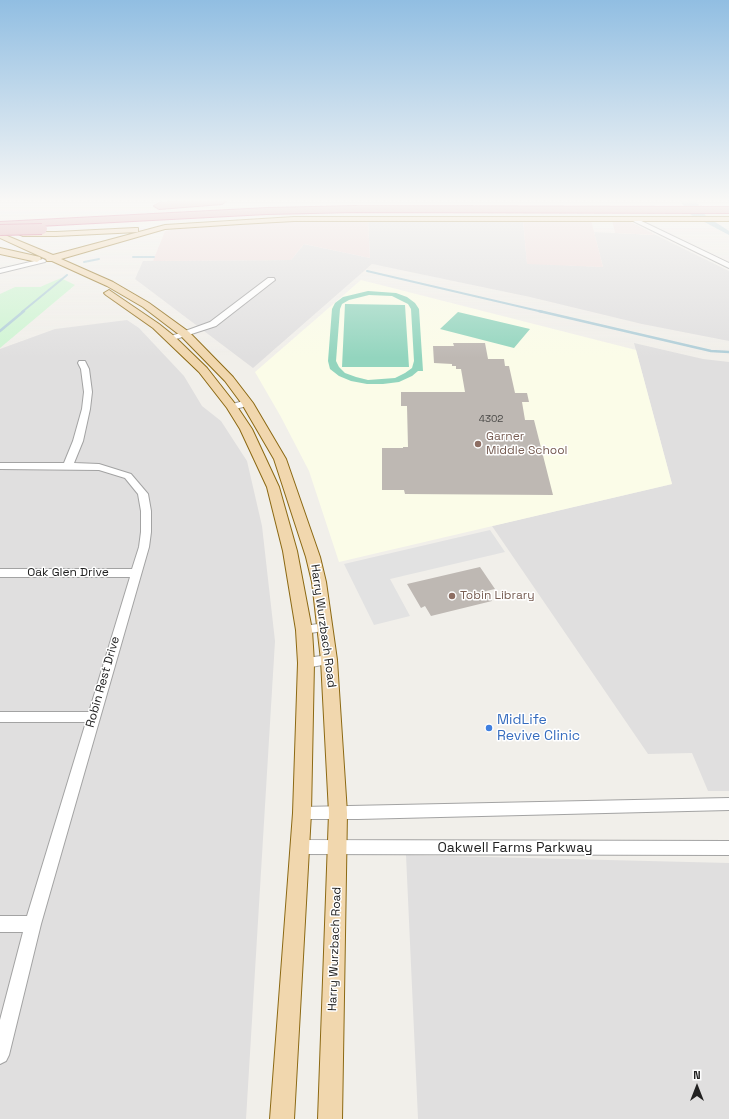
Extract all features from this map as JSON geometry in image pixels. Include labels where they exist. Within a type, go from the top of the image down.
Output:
[{"type":"main road","points":[[14,253],[44,258],[71,254],[69,258],[71,260],[126,286],[137,293],[146,305]]},
{"type":"main road","name":"Harry Wurzbach Road","points":[[35,253],[100,288],[144,317],[170,338],[239,405],[280,459],[313,557],[319,582],[330,660],[338,813],[330,1119]]},
{"type":"main road","points":[[44,258],[57,253]]},
{"type":"main road","name":"Harry Wurzbach Road","points":[[44,258],[110,284],[146,305],[185,334],[229,379],[246,429],[273,487],[281,515],[290,551],[304,630],[306,663],[302,813],[282,1119]]},
{"type":"street","points":[[706,253],[729,266]]},
{"type":"street","points":[[2,270],[44,258]]},
{"type":"street","points":[[170,338],[217,322],[271,280]]},
{"type":"street","points":[[68,466],[78,441],[86,409],[88,392],[85,369],[82,363]]},
{"type":"street","name":"Robin Rest Drive","points":[[0,466],[99,467],[128,476],[139,488],[145,501],[146,532],[136,573],[33,924],[0,1055]]},
{"type":"street","points":[[281,515],[298,512]]},
{"type":"street","name":"Oak Glen Drive","points":[[0,573],[136,573]]},
{"type":"street","points":[[304,630],[325,627]]},
{"type":"street","points":[[306,663],[330,660]]},
{"type":"street","points":[[0,717],[93,717]]},
{"type":"street","points":[[302,813],[729,804]]},
{"type":"street","name":"Oakwell Farms Parkway","points":[[300,847],[729,848]]},
{"type":"street","points":[[0,924],[33,924]]},
{"type":"shaded area","points":[[156,253],[297,253],[291,260],[153,261]]},
{"type":"shaded area","points":[[297,253],[347,253],[370,258],[370,253],[526,253],[527,263],[603,267],[599,253],[693,253],[729,271],[729,341],[642,324],[530,297],[372,264],[253,368],[135,279],[143,261],[291,260]]},
{"type":"shaded area","points":[[347,253],[370,253],[370,258]]},
{"type":"shaded area","points":[[526,253],[599,253],[603,267],[527,264]]},
{"type":"shaded area","name":"Garner Middle School","points":[[361,280],[636,350],[672,484],[339,562],[309,471],[281,417],[255,372]]},
{"type":"shaded area","points":[[127,320],[139,328],[184,376],[202,406],[221,421],[247,461],[262,526],[275,641],[246,1119],[0,1119],[0,349],[55,329]]},
{"type":"shaded area","points":[[634,343],[703,359],[729,362],[729,791],[708,791],[692,753],[648,754],[492,526],[672,484]]},
{"type":"shaded area","points":[[490,530],[505,552],[390,579],[410,616],[374,625],[344,564]]},
{"type":"shaded area","points":[[406,855],[729,863],[729,1119],[418,1119]]},
{"type":"green space","points":[[61,278],[75,285],[0,348],[0,294],[15,287],[40,287]]},
{"type":"green space","points":[[368,291],[396,293],[407,297],[415,303],[419,309],[423,371],[418,371],[412,376],[399,382],[367,384],[351,381],[339,376],[330,369],[328,361],[332,309],[335,303],[343,297]],"holes":[[[369,295],[392,296],[408,304],[411,309],[414,361],[412,368],[395,378],[368,380],[345,373],[336,361],[340,309],[342,304],[349,300]]]},
{"type":"green space","points":[[345,304],[405,305],[409,367],[342,367]]},
{"type":"green space","points":[[458,312],[530,329],[514,348],[440,329]]},
{"type":"building","name":"Garner Middle School","points":[[453,343],[485,343],[488,359],[504,359],[505,366],[509,366],[515,393],[527,393],[529,402],[522,402],[525,420],[534,420],[553,495],[405,494],[404,490],[382,490],[382,448],[408,447],[407,406],[401,406],[401,392],[465,392],[461,369],[456,369],[456,366],[452,366],[452,364],[434,363],[433,346],[454,346]]},
{"type":"building","name":"Tobin Library","points":[[480,567],[495,589],[486,591],[492,601],[431,616],[425,606],[421,608],[407,584]]},
{"type":"waterway","points":[[133,257],[154,257]]},
{"type":"waterway","points":[[84,262],[99,259]]},
{"type":"waterway","points":[[367,271],[543,312]]},
{"type":"waterway","points":[[22,312],[67,275]]},
{"type":"waterway","points":[[0,331],[24,311]]},
{"type":"waterway","points":[[539,311],[711,351],[729,352]]},
{"type":"place","name":"Garner Middle School","points":[[478,444]]},
{"type":"place","name":"Tobin Library","points":[[452,596]]},
{"type":"place","name":"MidLife Revive Clinic","points":[[489,728]]}]
